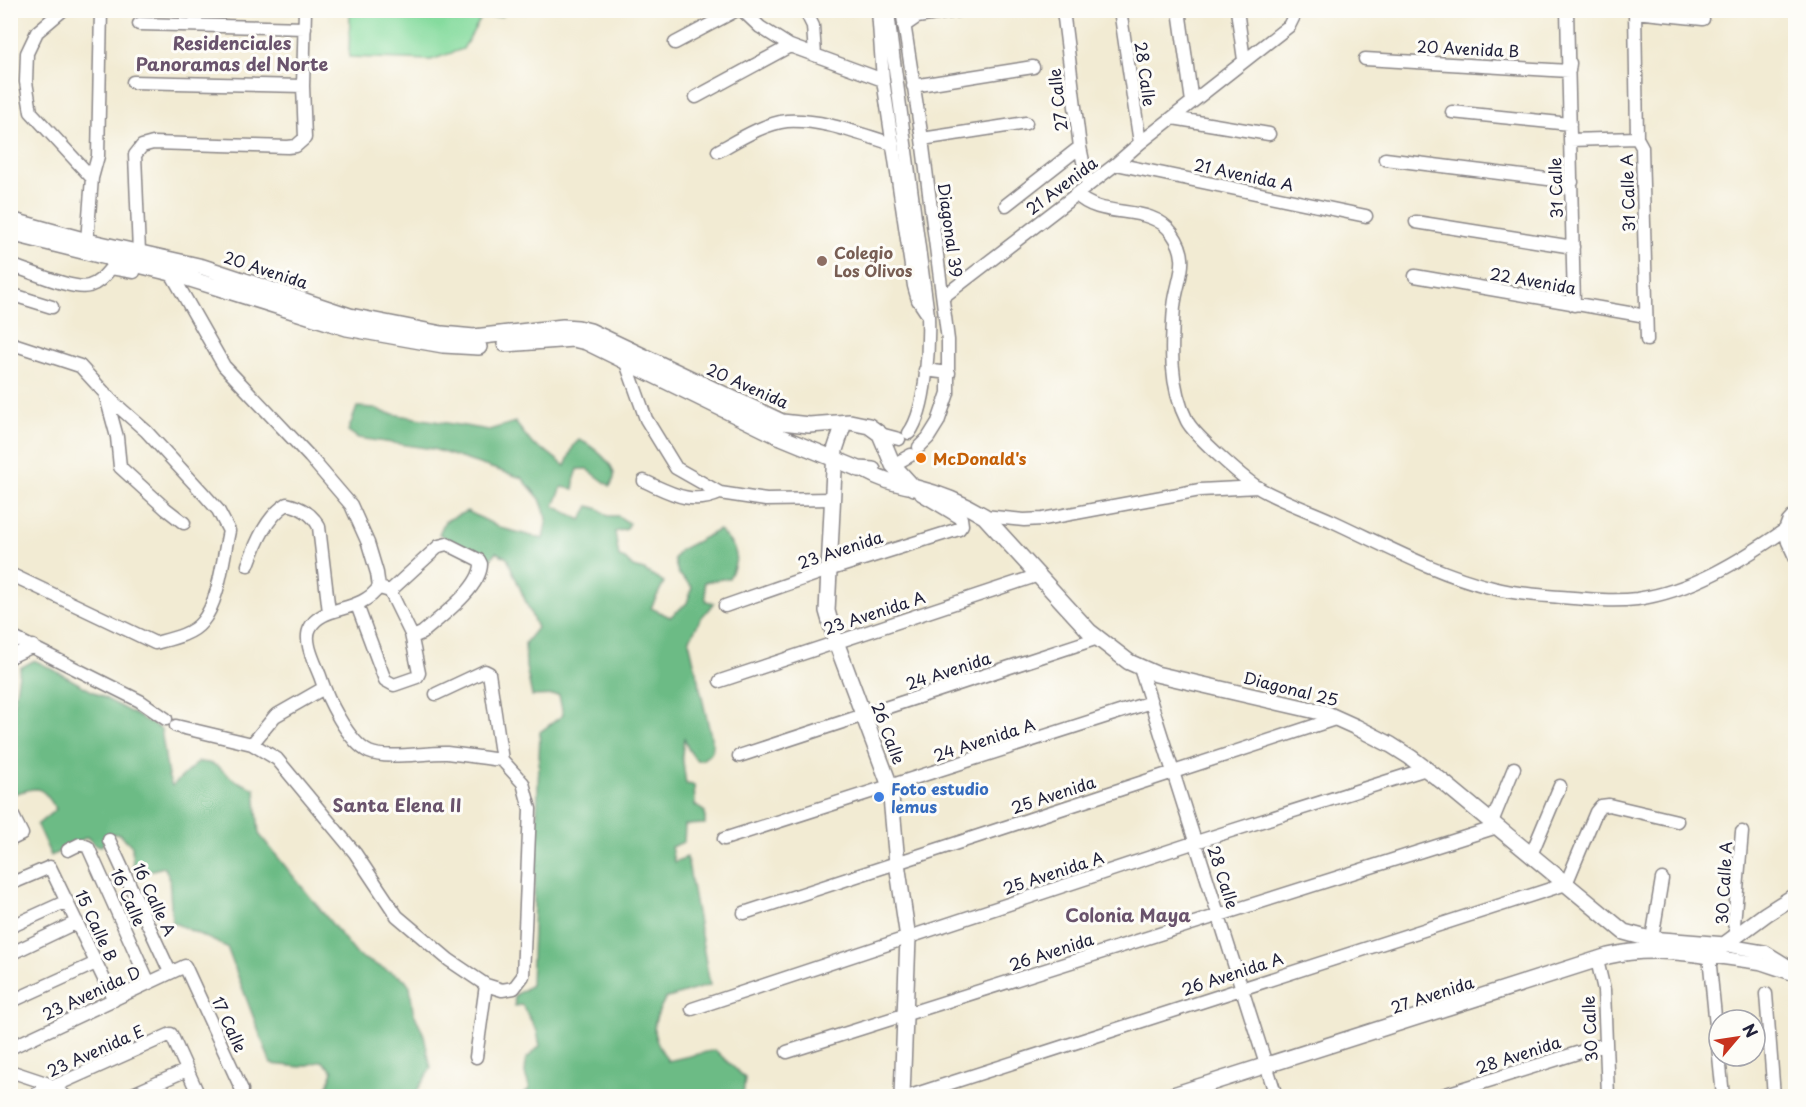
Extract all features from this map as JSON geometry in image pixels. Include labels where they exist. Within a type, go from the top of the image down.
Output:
[{"type":"main road","name":"20 Avenida","points":[[10,220],[87,241],[138,258],[171,273],[347,328],[443,345],[464,346],[573,339],[586,342],[776,435],[834,460],[864,470],[876,470],[894,465]]},
{"type":"main road","name":"20 Avenida","points":[[10,233],[138,258],[203,267],[350,316],[442,334],[474,337],[563,327],[578,328],[590,331],[782,422],[808,426],[863,424],[880,434]]},
{"type":"main road","name":"26 Calle","points":[[844,423],[837,440],[834,460],[827,611],[862,716],[890,786],[897,863],[908,938],[902,1096]]},
{"type":"main road","points":[[880,434],[894,465],[914,488]]},
{"type":"main road","name":"Diagonal 25","points":[[864,470],[880,479],[968,506],[984,516],[1074,614],[1098,638],[1129,662],[1155,674],[1325,713],[1338,718],[1390,745],[1426,769],[1607,919],[1631,935],[1725,945]]},
{"type":"main road","points":[[1709,956],[1796,895]]},
{"type":"main road","points":[[1629,952],[1631,935]]},
{"type":"main road","name":"27 Avenida","points":[[1170,1096],[1597,960],[1629,952],[1677,951],[1709,956]]},
{"type":"street","points":[[63,10],[37,32],[27,53],[26,82],[31,112],[92,178]]},
{"type":"street","points":[[87,241],[92,178],[98,156],[101,10]]},
{"type":"street","points":[[138,258],[135,155],[142,146],[153,143],[296,146],[305,138],[303,86],[305,10]]},
{"type":"street","points":[[675,43],[737,10]]},
{"type":"street","points":[[742,10],[760,27],[790,46],[883,80]]},
{"type":"street","points":[[805,10],[813,26],[815,55]]},
{"type":"street","points":[[878,10],[883,80],[916,293],[928,315]]},
{"type":"street","name":"Diagonal 39","points":[[880,434],[904,436],[915,423],[929,343],[928,315],[888,10]]},
{"type":"street","name":"Diagonal 39","points":[[894,465],[915,451],[933,430],[948,393],[949,373],[943,297],[902,10]]},
{"type":"street","points":[[904,26],[918,14],[962,10]]},
{"type":"street","name":"27 Calle","points":[[1063,10],[1080,147],[1088,185]]},
{"type":"street","name":"28 Calle","points":[[1120,10],[1140,143]]},
{"type":"street","points":[[1179,10],[1192,102]]},
{"type":"street","points":[[1237,10],[1244,60]]},
{"type":"street","name":"21 Avenida","points":[[943,297],[1116,164],[1289,26],[1294,10]]},
{"type":"street","name":"31 Calle","points":[[1567,10],[1574,305]]},
{"type":"street","name":"31 Calle","points":[[1569,71],[1575,10]]},
{"type":"street","points":[[1635,11],[1703,19]]},
{"type":"street","name":"31 Calle A","points":[[1635,11],[1637,138],[1642,147],[1647,340]]},
{"type":"street","points":[[139,24],[305,28]]},
{"type":"street","points":[[696,97],[790,46]]},
{"type":"street","name":"20 Avenida B","points":[[1365,59],[1569,71]]},
{"type":"street","points":[[913,86],[1033,67]]},
{"type":"street","points":[[133,82],[303,86]]},
{"type":"street","points":[[1452,112],[1570,124]]},
{"type":"street","points":[[1173,118],[1269,134]]},
{"type":"street","points":[[718,151],[752,132],[786,121],[817,123],[893,144]]},
{"type":"street","points":[[922,139],[1026,123]]},
{"type":"street","points":[[1570,140],[1637,138]]},
{"type":"street","points":[[1005,205],[1080,147]]},
{"type":"street","points":[[1384,159],[1572,182]]},
{"type":"street","name":"21 Avenida A","points":[[1116,164],[1366,216]]},
{"type":"street","points":[[1076,194],[1093,206],[1156,219],[1174,236],[1184,262],[1174,309],[1173,375],[1179,402],[1187,421],[1196,434],[1258,487],[1427,565],[1472,582],[1512,593],[1599,600],[1642,598],[1683,587],[1730,565],[1785,530]]},
{"type":"street","points":[[1416,222],[1574,247]]},
{"type":"street","name":"20 Avenida","points":[[10,265],[63,283],[87,287],[101,280],[111,268],[134,272],[138,258]]},
{"type":"street","points":[[939,269],[954,278],[968,278]]},
{"type":"street","points":[[171,273],[224,366],[310,457],[351,505],[368,543],[384,589],[411,634],[419,673],[417,677],[404,683],[391,685],[385,680],[357,605]]},
{"type":"street","name":"22 Avenida","points":[[1415,276],[1646,316]]},
{"type":"street","points":[[10,294],[52,307]]},
{"type":"street","points":[[10,343],[80,366],[146,431],[218,510],[229,531],[213,603],[202,624],[187,633],[154,643],[10,574]]},
{"type":"street","points":[[625,360],[646,419],[676,468],[720,493],[766,500],[832,499]]},
{"type":"street","points":[[926,370],[949,373]]},
{"type":"street","points":[[105,393],[117,437],[120,467],[184,523]]},
{"type":"street","points":[[921,399],[943,407]]},
{"type":"street","points":[[644,481],[679,497],[707,499],[720,493]]},
{"type":"street","points":[[984,516],[1024,520],[1043,519],[1200,490],[1258,487]]},
{"type":"street","name":"23 Avenida","points":[[724,606],[828,570],[959,529],[963,523],[962,518],[914,488]]},
{"type":"street","points":[[248,565],[259,538],[277,510],[287,504],[297,506],[315,520],[319,527],[329,612]]},
{"type":"street","points":[[1796,513],[1788,522],[1785,530],[1796,558]]},
{"type":"street","points":[[411,634],[415,636],[422,633],[464,596],[479,574],[481,564],[479,560],[443,544],[384,589],[357,605],[329,612],[316,619],[309,628],[307,638],[324,688],[349,734],[371,753],[382,755],[446,753],[502,760]]},
{"type":"street","name":"23 Avenida A","points":[[720,681],[1039,575]]},
{"type":"street","name":"24 Avenida","points":[[739,756],[1098,638]]},
{"type":"street","points":[[13,639],[33,646],[140,701],[171,722],[252,744],[278,759],[355,853],[397,916],[449,960],[486,985],[502,990],[514,988],[523,976],[530,809],[523,783],[502,760],[487,670],[436,694]]},
{"type":"street","points":[[10,657],[33,646]]},
{"type":"street","name":"28 Calle","points":[[1140,668],[1276,1096]]},
{"type":"street","points":[[252,744],[275,716],[324,688]]},
{"type":"street","name":"24 Avenida A","points":[[724,839],[1151,702]]},
{"type":"street","name":"25 Avenida","points":[[744,913],[1338,718]]},
{"type":"street","points":[[1494,824],[1514,768]]},
{"type":"street","name":"25 Avenida A","points":[[692,1009],[1196,842],[1426,769]]},
{"type":"street","points":[[1532,855],[1560,786]]},
{"type":"street","points":[[1566,884],[1596,812],[1601,806],[1609,805],[1677,821]]},
{"type":"street","points":[[10,810],[16,838]]},
{"type":"street","name":"26 Avenida","points":[[787,1052],[1219,915],[1494,824]]},
{"type":"street","name":"30 Calle A","points":[[1738,935],[1734,924],[1742,832]]},
{"type":"street","name":"16 Calle A","points":[[109,840],[171,972]]},
{"type":"street","name":"16 Calle","points":[[68,850],[80,844],[88,847],[149,982]]},
{"type":"street","name":"15 Calle B","points":[[10,884],[48,867],[52,869],[114,1000]]},
{"type":"street","points":[[1652,939],[1662,879]]},
{"type":"street","name":"26 Avenida A","points":[[910,1096],[1241,987],[1566,884]]},
{"type":"street","points":[[10,927],[67,901]]},
{"type":"street","points":[[10,954],[77,922]]},
{"type":"street","name":"Diagonal 25","points":[[1725,945],[1766,952],[1786,963],[1796,973]]},
{"type":"street","points":[[1709,956],[1723,1096]]},
{"type":"street","name":"Diagonal 25","points":[[1709,956],[1760,963],[1796,973]]},
{"type":"street","name":"30 Calle","points":[[1597,960],[1604,990],[1608,1096]]},
{"type":"street","points":[[10,1002],[96,963]]},
{"type":"street","name":"23 Avenida D","points":[[10,1048],[185,966]]},
{"type":"street","name":"17 Calle","points":[[185,966],[243,1090],[241,1096]]},
{"type":"street","points":[[476,1057],[486,985]]},
{"type":"street","points":[[1766,994],[1774,1096]]},
{"type":"street","name":"23 Avenida E","points":[[32,1096],[171,1034],[187,1070]]},
{"type":"street","name":"28 Avenida","points":[[1440,1096],[1606,1044]]},
{"type":"street","points":[[128,1096],[187,1070],[200,1096]]},
{"type":"street","points":[[10,1071],[55,1086],[65,1096]]},
{"type":"green space","points":[[503,10],[503,16],[481,18],[463,49],[431,60],[349,57],[350,11]]},
{"type":"green space","points":[[357,407],[375,408],[386,413],[489,430],[515,422],[533,445],[547,452],[565,466],[574,445],[579,440],[589,446],[611,466],[614,472],[612,483],[610,486],[587,469],[578,469],[574,489],[562,487],[554,506],[581,520],[589,506],[599,509],[608,516],[618,516],[629,523],[627,529],[615,532],[619,557],[625,559],[633,567],[644,570],[664,582],[651,608],[670,617],[687,603],[692,587],[678,573],[674,559],[680,550],[719,530],[733,547],[736,557],[729,578],[704,582],[706,601],[714,603],[701,618],[689,641],[713,745],[711,753],[702,760],[696,760],[688,749],[684,737],[682,755],[686,784],[694,785],[695,805],[705,812],[705,824],[685,825],[684,842],[671,847],[674,862],[687,857],[710,985],[665,999],[656,1017],[654,1031],[658,1044],[668,1061],[715,1050],[745,1078],[743,1096],[519,1096],[530,1089],[525,1074],[526,1059],[540,1046],[537,1031],[522,1005],[515,1006],[514,996],[531,985],[540,732],[563,715],[559,695],[532,696],[526,667],[525,643],[537,628],[507,558],[496,552],[490,560],[465,550],[439,534],[445,521],[467,511],[501,528],[543,539],[547,518],[540,499],[522,478],[433,449],[358,438],[348,431]]},
{"type":"green space","points":[[33,661],[52,669],[161,729],[168,776],[172,786],[198,762],[206,762],[255,789],[259,834],[358,956],[405,979],[410,986],[413,1011],[424,1035],[431,1068],[414,1096],[324,1096],[333,1071],[322,1061],[301,1067],[271,1064],[227,947],[172,922],[169,876],[164,867],[138,874],[133,868],[132,846],[120,834],[106,834],[102,846],[95,845],[87,837],[51,856],[37,825],[56,809],[46,794],[37,789],[11,794],[11,721],[20,668]]},
{"type":"place","name":"Colegio Los Olivos","points":[[822,261]]},
{"type":"place","name":"McDonald's","points":[[921,458]]},
{"type":"place","name":"Foto estudio lemus","points":[[879,797]]},
{"type":"district","name":"Residenciales Panoramas del Norte","points":[[232,52]]},
{"type":"district","name":"Santa Elena II","points":[[397,804]]},
{"type":"district","name":"Colonia Maya","points":[[1128,914]]}]
